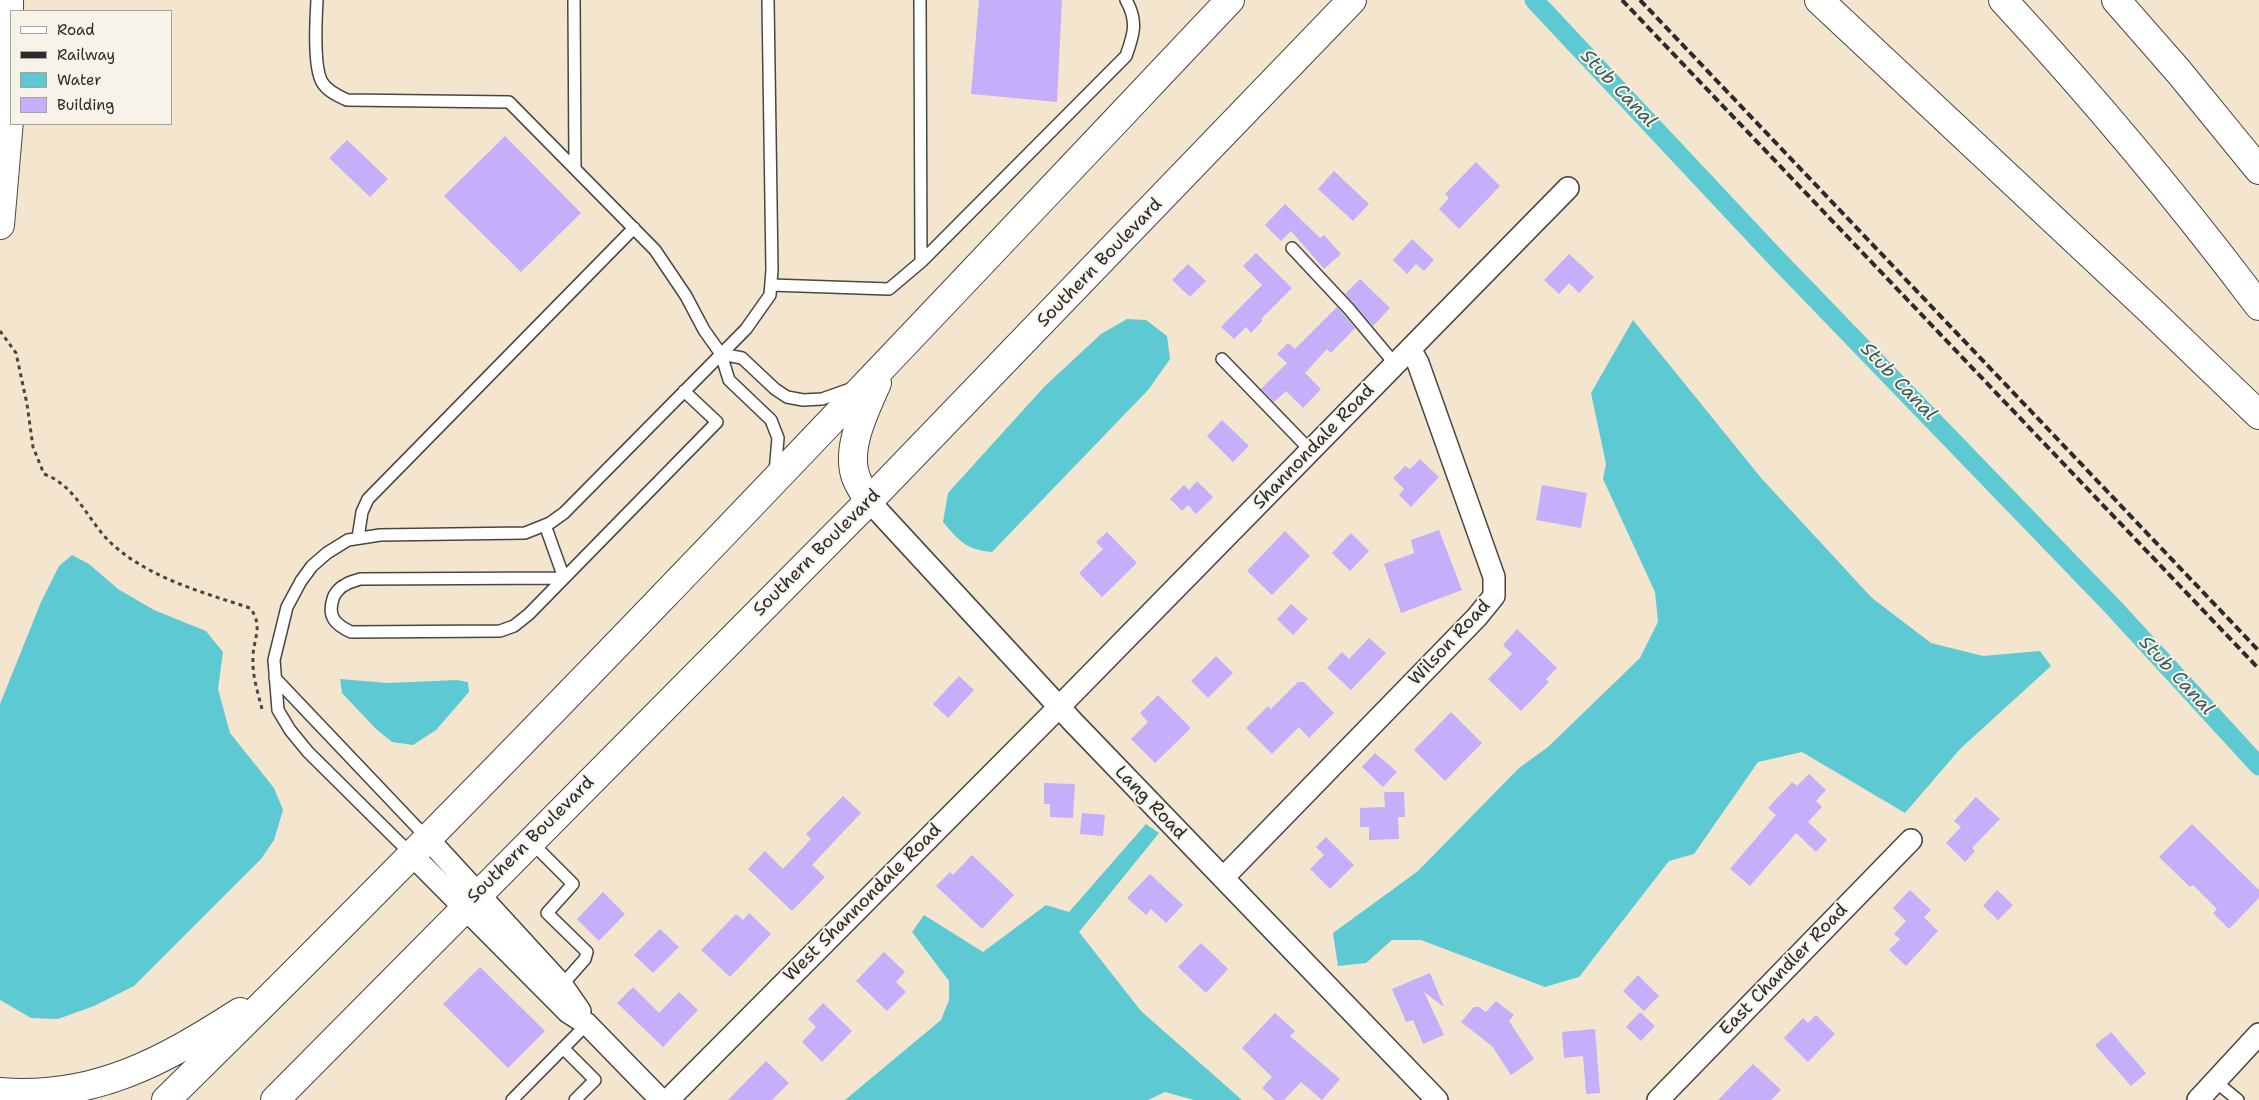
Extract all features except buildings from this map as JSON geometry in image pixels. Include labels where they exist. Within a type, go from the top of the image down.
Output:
[{"type":"main road","points":[[0,225],[10,109],[8,0]]},
{"type":"main road","points":[[166,1100],[286,983],[420,847],[886,364],[1230,0]]},
{"type":"main road","name":"Southern Boulevard","points":[[275,1100],[471,900],[531,842],[869,501],[1352,0]]},
{"type":"main road","points":[[1819,0],[2152,312],[2259,415]]},
{"type":"main road","points":[[2003,0],[2097,106],[2227,264],[2259,306]]},
{"type":"main road","points":[[2116,0],[2179,72],[2259,170]]},
{"type":"main road","points":[[869,501],[856,479],[853,454],[859,422],[886,364]]},
{"type":"main road","points":[[0,1092],[43,1097],[66,1096],[104,1089],[163,1061],[286,983]]},
{"type":"street","name":"Shannondale Road","points":[[1059,706],[1568,188]]},
{"type":"street","name":"Wilson Road","points":[[1223,878],[1477,617],[1494,596],[1494,577],[1418,364],[1403,357]]},
{"type":"street","name":"Lang Road","points":[[869,501],[1059,706],[1437,1100]]},
{"type":"street","name":"West Shannondale Road","points":[[668,1100],[1059,706]]},
{"type":"street","name":"East Chandler Road","points":[[1658,1100],[1911,840]]},
{"type":"street","points":[[420,847],[471,900],[568,1012],[587,1024],[661,1100]]},
{"type":"street","points":[[471,900],[562,985],[577,1004],[587,1024]]},
{"type":"street","points":[[2198,1100],[2259,1034]]},
{"type":"lane","points":[[318,0],[316,27],[319,72],[323,83],[335,94],[347,100],[509,102],[656,250],[686,296],[704,330],[721,354],[729,380],[771,420],[776,429],[778,438],[775,479]]},
{"type":"lane","points":[[574,0],[575,168]]},
{"type":"lane","points":[[420,847],[308,752],[290,730],[278,710],[274,660],[287,607],[301,581],[312,566],[348,540],[380,535],[525,532],[545,526],[564,513],[746,329],[770,295],[771,285],[768,0]]},
{"type":"lane","points":[[920,0],[921,262]]},
{"type":"lane","points":[[771,285],[889,289],[921,262],[1126,56],[1135,32],[1132,10],[1126,0]]},
{"type":"lane","points":[[358,538],[362,512],[368,499],[634,228]]},
{"type":"lane","points":[[1292,248],[1350,309],[1403,357]]},
{"type":"lane","points":[[721,354],[742,358],[775,389],[786,396],[795,398],[822,399],[866,384]]},
{"type":"lane","points":[[1222,358],[1311,450]]},
{"type":"lane","points":[[564,578],[360,579],[343,585],[334,595],[330,607],[331,616],[339,626],[351,632],[500,630],[514,626],[529,614],[717,422],[684,391]]},
{"type":"lane","points":[[545,526],[564,578]]},
{"type":"lane","points":[[275,678],[420,847]]},
{"type":"lane","points":[[531,842],[573,884],[547,912],[587,952],[585,959],[562,985]]},
{"type":"lane","points":[[512,1100],[587,1024]]},
{"type":"lane","points":[[563,1048],[595,1080],[575,1100]]},
{"type":"lane","points":[[2216,1082],[2238,1100]]},
{"type":"path","points":[[0,331],[16,353],[27,404],[33,447],[44,474],[55,478],[67,487],[112,544],[152,572],[250,608],[256,617],[257,630],[252,658],[255,683],[263,713]]},
{"type":"water","points":[[1127,319],[1146,320],[1167,336],[1170,359],[1149,389],[992,552],[976,549],[964,543],[943,522],[948,493],[1044,387],[1101,334]]},
{"type":"water","points":[[1633,320],[1762,479],[1872,598],[1931,643],[1983,656],[2040,651],[2051,666],[1960,749],[1905,813],[1802,752],[1758,762],[1694,854],[1669,861],[1579,977],[1545,987],[1421,940],[1392,940],[1366,963],[1338,966],[1333,933],[1418,871],[1519,768],[1548,747],[1640,658],[1658,622],[1655,592],[1603,479],[1606,464],[1591,393]]},
{"type":"water","points":[[72,555],[89,564],[118,589],[154,610],[206,631],[223,652],[218,689],[230,733],[274,788],[283,810],[274,840],[261,859],[134,986],[94,1006],[58,1019],[31,1018],[0,1000],[0,704],[41,602],[59,566]]},
{"type":"water","points":[[340,679],[388,683],[457,680],[468,682],[469,692],[436,730],[413,745],[392,742],[376,729],[342,693]]},
{"type":"water","points":[[1146,824],[1159,833],[1079,932],[1141,1011],[1242,1100],[1194,1100],[1165,1092],[1148,1100],[845,1100],[941,1020],[949,1000],[949,981],[912,932],[924,915],[983,952],[1046,905],[1069,912]]},
{"type":"waterway","name":"Stub Canal","points":[[1534,0],[1777,259],[2113,607],[2259,766]]},
{"type":"railway","points":[[1622,0],[2259,669]]},
{"type":"railway","points":[[1640,0],[2259,651]]}]
